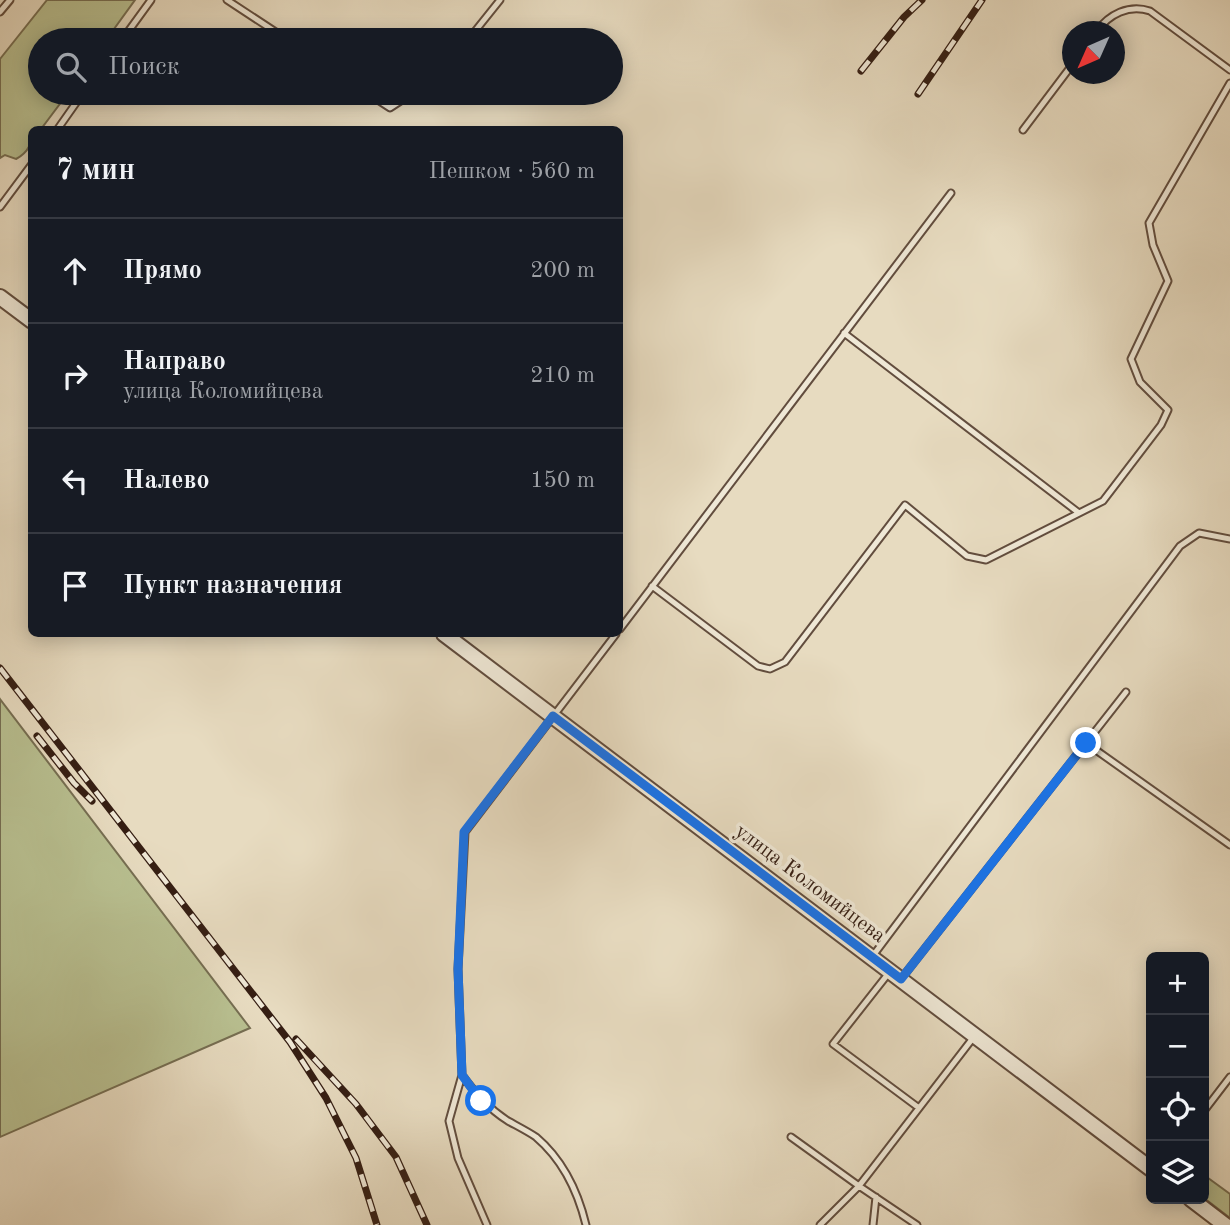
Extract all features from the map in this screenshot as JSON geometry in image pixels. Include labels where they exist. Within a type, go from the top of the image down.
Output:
[{"type":"street","points":[[0,298],[28,318]]},
{"type":"street","name":"улица Коломийцева","points":[[448,637],[1146,1165]]},
{"type":"street","points":[[1198,1204],[1226,1225]]},
{"type":"lane","points":[[0,12],[10,0]]},
{"type":"lane","points":[[131,28],[151,0]]},
{"type":"lane","points":[[227,0],[270,28]]},
{"type":"lane","points":[[478,28],[500,0]]},
{"type":"lane","points":[[1105,21],[1119,12],[1138,8],[1150,11],[1230,70]]},
{"type":"lane","points":[[1023,130],[1062,79]]},
{"type":"lane","points":[[652,586],[758,666],[770,669],[785,662],[905,505],[967,556],[986,560],[1103,501],[1161,425],[1168,410],[1140,382],[1131,359],[1168,281],[1153,245],[1149,223],[1230,83]]},
{"type":"lane","points":[[60,126],[75,105]]},
{"type":"lane","points":[[0,207],[28,169]]},
{"type":"lane","points":[[623,625],[951,193]]},
{"type":"lane","points":[[845,333],[1079,513]]},
{"type":"lane","points":[[872,957],[1180,547],[1199,533],[1230,539]]},
{"type":"lane","points":[[487,1225],[458,1158],[449,1121],[462,1075],[458,969],[464,832],[614,637]]},
{"type":"lane","points":[[919,1108],[833,1044],[896,975],[1126,692]]},
{"type":"lane","points":[[1086,743],[1230,845]]},
{"type":"lane","points":[[820,1225],[859,1186],[975,1035]]},
{"type":"lane","points":[[462,1075],[481,1101],[536,1138],[566,1171],[580,1199],[586,1225]]},
{"type":"lane","points":[[1209,1104],[1230,1077]]},
{"type":"lane","points":[[791,1137],[917,1225]]},
{"type":"lane","points":[[873,1225],[876,1197]]},
{"type":"green space","points":[[47,0],[135,0],[115,28],[28,28],[28,105],[59,105],[43,126],[28,126],[28,148],[16,159],[5,155],[0,158],[0,59]]},
{"type":"green space","points":[[0,699],[250,1028],[0,1137]]},
{"type":"green space","points":[[1209,1179],[1230,1194],[1230,1218],[1209,1202]]},
{"type":"railway","points":[[861,71],[904,17],[922,0]]},
{"type":"railway","points":[[918,94],[982,0]]},
{"type":"railway","points":[[0,668],[290,1042],[326,1098],[356,1158],[377,1225]]},
{"type":"railway","points":[[37,736],[74,783],[92,801]]},
{"type":"railway","points":[[296,1039],[356,1104],[396,1157],[427,1225]]},
{"type":"route","points":[[481,1101],[462,1075],[458,969],[464,832],[553,716],[901,979],[1086,743]]}]
